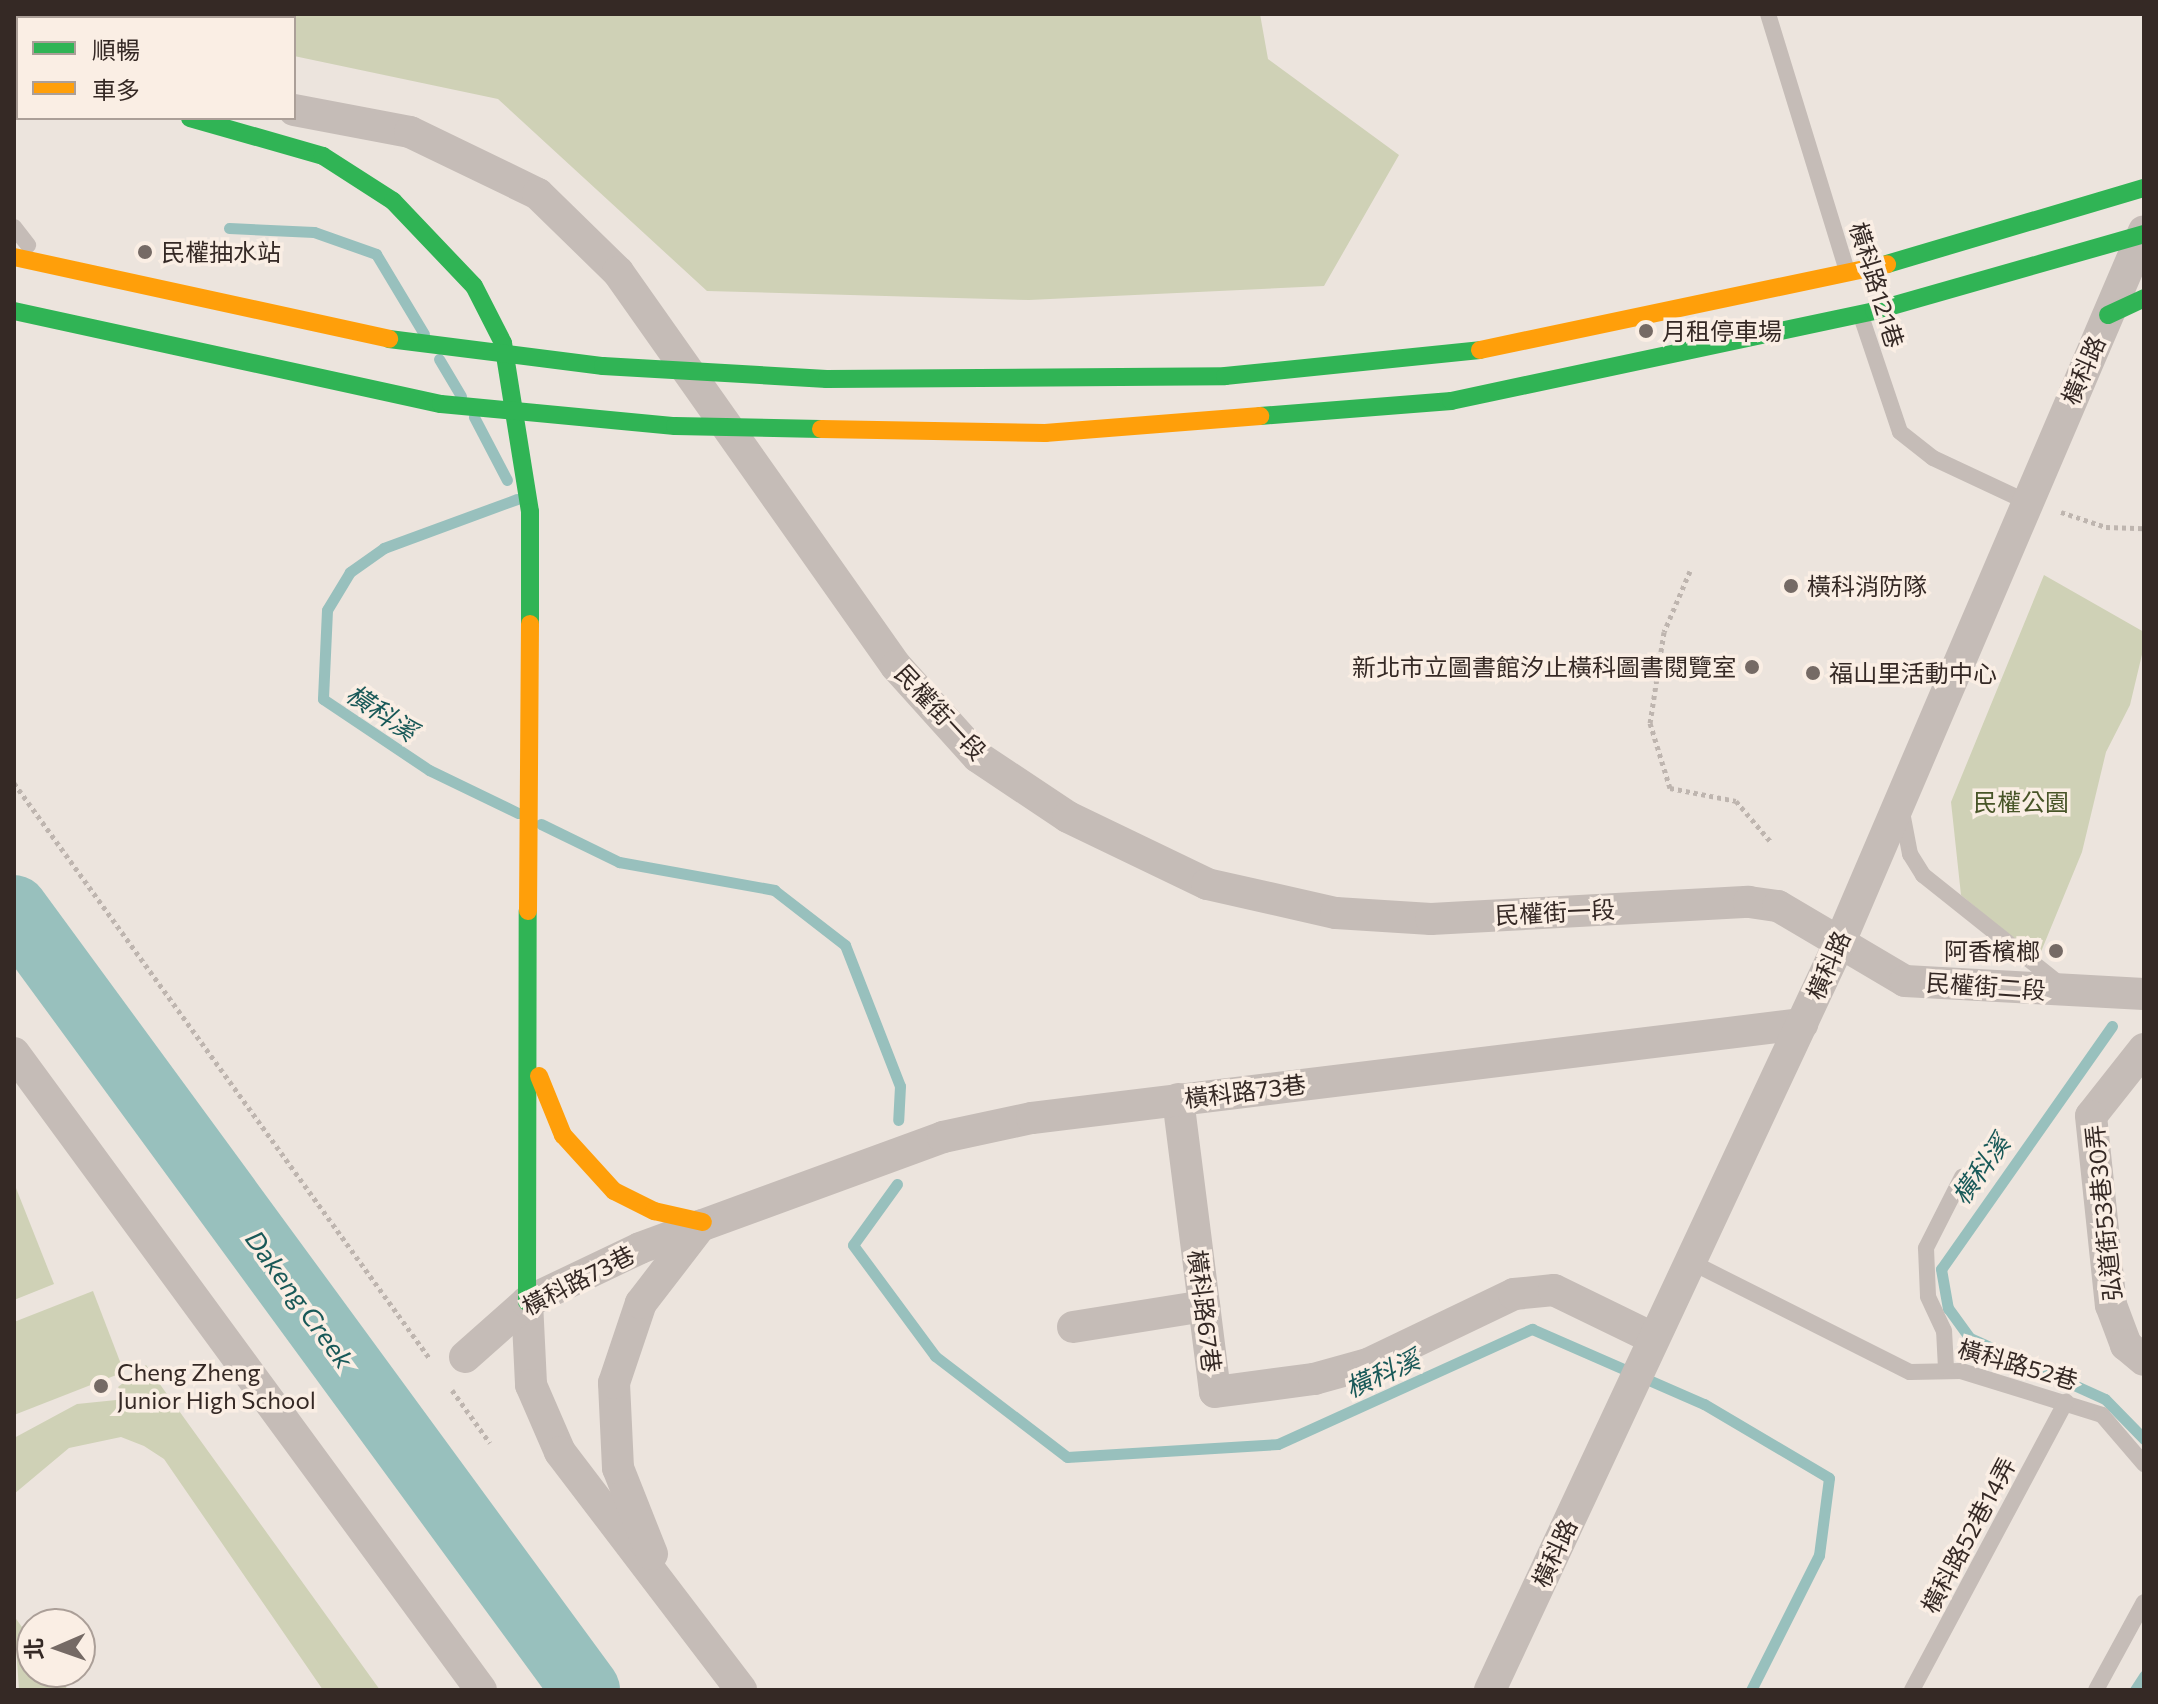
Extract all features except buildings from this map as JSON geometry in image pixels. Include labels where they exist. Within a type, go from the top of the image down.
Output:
[{"type":"highway","points":[[197,120],[323,156],[393,201],[474,286],[503,343],[530,512],[533,1030],[527,1302]]},
{"type":"highway","points":[[21,251],[415,345],[603,366],[827,379],[1225,376],[1444,357],[1636,322],[1862,271],[2144,188]]},
{"type":"highway","points":[[14,311],[441,404],[675,426],[1045,433],[1451,401],[1874,311],[2144,232]]},
{"type":"highway","points":[[2108,315],[2144,298]]},
{"type":"highway","points":[[533,1030],[549,1105],[581,1159],[627,1198],[703,1222]]},
{"type":"street","name":"民權街一段","points":[[296,110],[410,132],[538,194],[618,272],[896,666],[978,757],[1068,817],[1207,884],[1336,913],[1431,919],[1749,902],[1778,906],[1839,944]]},
{"type":"street","name":"橫科路","points":[[1490,1690],[1839,944],[2025,501],[2144,232]]},
{"type":"street","name":"民權街二段","points":[[1839,944],[1905,981],[2144,994]]},
{"type":"street","name":"橫科路73巷","points":[[454,1368],[527,1302],[703,1222],[943,1137],[1178,1099],[1802,1024]]},
{"type":"street","name":"弘道街53巷30弄","points":[[2135,1353],[2111,1305],[2091,1116],[2144,1049]]},
{"type":"street","points":[[14,1053],[481,1690]]},
{"type":"street","name":"橫科路67巷","points":[[1178,1099],[1215,1392],[1314,1379],[1368,1364],[1514,1294],[1554,1290],[1650,1344]]},
{"type":"street","name":"橫科路73巷","points":[[673,1596],[618,1468],[614,1383],[641,1303],[703,1222]]},
{"type":"street","points":[[527,1302],[526,1348],[543,1419],[579,1484],[673,1596],[741,1690]]},
{"type":"street","points":[[1073,1327],[1204,1306]]},
{"type":"lane","name":"橫科路121巷","points":[[1768,14],[1900,432],[1933,458],[2025,501]]},
{"type":"lane","points":[[14,227],[21,251]]},
{"type":"lane","points":[[1901,794],[1902,828],[1923,875],[2069,991]]},
{"type":"lane","points":[[1946,1368],[1944,1331],[1928,1296],[1926,1248],[1962,1177]]},
{"type":"lane","name":"橫科路52巷","points":[[1689,1261],[1910,1372],[1946,1368],[2102,1415],[2144,1464]]},
{"type":"lane","name":"橫科路52巷14弄","points":[[1912,1690],[2066,1402]]},
{"type":"lane","points":[[2096,1690],[2144,1602]]},
{"type":"path","points":[[2025,501],[2106,527],[2144,528]]},
{"type":"path","points":[[1690,571],[1664,632],[1650,723],[1670,788],[1736,801],[1771,842]]},
{"type":"path","points":[[14,783],[434,1365]]},
{"type":"path","points":[[454,1368],[490,1443]]},
{"type":"green space","points":[[94,14],[1260,14],[1268,59],[1399,155],[1324,286],[1029,300],[707,291],[498,99],[296,56],[296,16]]},
{"type":"green space","name":"民權公園","points":[[2044,575],[2144,632],[2144,646],[2130,705],[2106,752],[2082,852],[2038,959],[1961,895],[1951,802]]},
{"type":"green space","points":[[14,1183],[54,1284],[14,1300]]},
{"type":"green space","points":[[93,1291],[124,1372],[14,1415],[14,1322]]},
{"type":"green space","points":[[146,1365],[380,1690],[323,1690],[164,1459],[144,1446],[121,1437],[69,1448],[14,1494],[14,1438],[77,1404],[126,1399],[118,1387]]},
{"type":"green space","points":[[19,1688],[68,1690],[19,1690]]},
{"type":"waterway","name":"橫科溪","points":[[229,228],[314,232],[376,254],[424,334]]},
{"type":"waterway","name":"橫科溪","points":[[439,359],[461,396]]},
{"type":"waterway","name":"橫科溪","points":[[474,417],[507,480]]},
{"type":"waterway","name":"橫科溪","points":[[517,499],[384,548],[350,572],[327,610],[323,699],[429,770],[518,813]]},
{"type":"waterway","name":"橫科溪","points":[[541,824],[619,862],[774,890],[845,945],[900,1086],[898,1120]]},
{"type":"waterway","name":"Dakeng Creek","points":[[14,909],[586,1690]]},
{"type":"waterway","name":"橫科溪","points":[[2112,1026],[1941,1269],[1948,1308],[1970,1338],[2105,1399],[2144,1439]]},
{"type":"waterway","name":"橫科溪","points":[[897,1184],[853,1245],[935,1356],[1067,1457],[1278,1444],[1532,1329],[1704,1404],[1829,1478],[1819,1555],[1751,1690]]},
{"type":"waterway","name":"橫科溪","points":[[2135,1690],[2144,1676]]},
{"type":"traffic: fast","points":[[197,120],[323,156],[393,201],[474,286],[503,343],[530,512],[530,624]]},
{"type":"traffic: fast","points":[[1887,264],[2144,188]]},
{"type":"traffic: fast","points":[[1260,416],[1451,401],[1874,311],[2144,234]]},
{"type":"traffic: fast","points":[[2108,315],[2144,298]]},
{"type":"traffic: fast","points":[[14,311],[441,404],[675,426],[821,429]]},
{"type":"traffic: fast","points":[[389,339],[603,366],[827,379],[1225,376],[1480,350]]},
{"type":"traffic: fast","points":[[527,1302],[528,911]]},
{"type":"traffic: slow","points":[[14,257],[389,339]]},
{"type":"traffic: slow","points":[[1480,350],[1887,264]]},
{"type":"traffic: slow","points":[[821,429],[1045,433],[1260,416]]},
{"type":"traffic: slow","points":[[528,911],[530,624]]},
{"type":"traffic: slow","points":[[539,1076],[563,1135],[614,1191],[654,1211],[703,1222]]},
{"type":"place","name":"民權抽水站","points":[[145,252]]},
{"type":"place","name":"月租停車場","points":[[1646,331]]},
{"type":"place","name":"橫科消防隊","points":[[1791,586]]},
{"type":"place","name":"新北市立圖書館汐止橫科圖書閱覽室","points":[[1752,667]]},
{"type":"place","name":"福山里活動中心","points":[[1813,673]]},
{"type":"place","name":"阿香檳榔","points":[[2056,951]]},
{"type":"place","name":"Cheng Zheng Junior High School","points":[[101,1386]]}]
